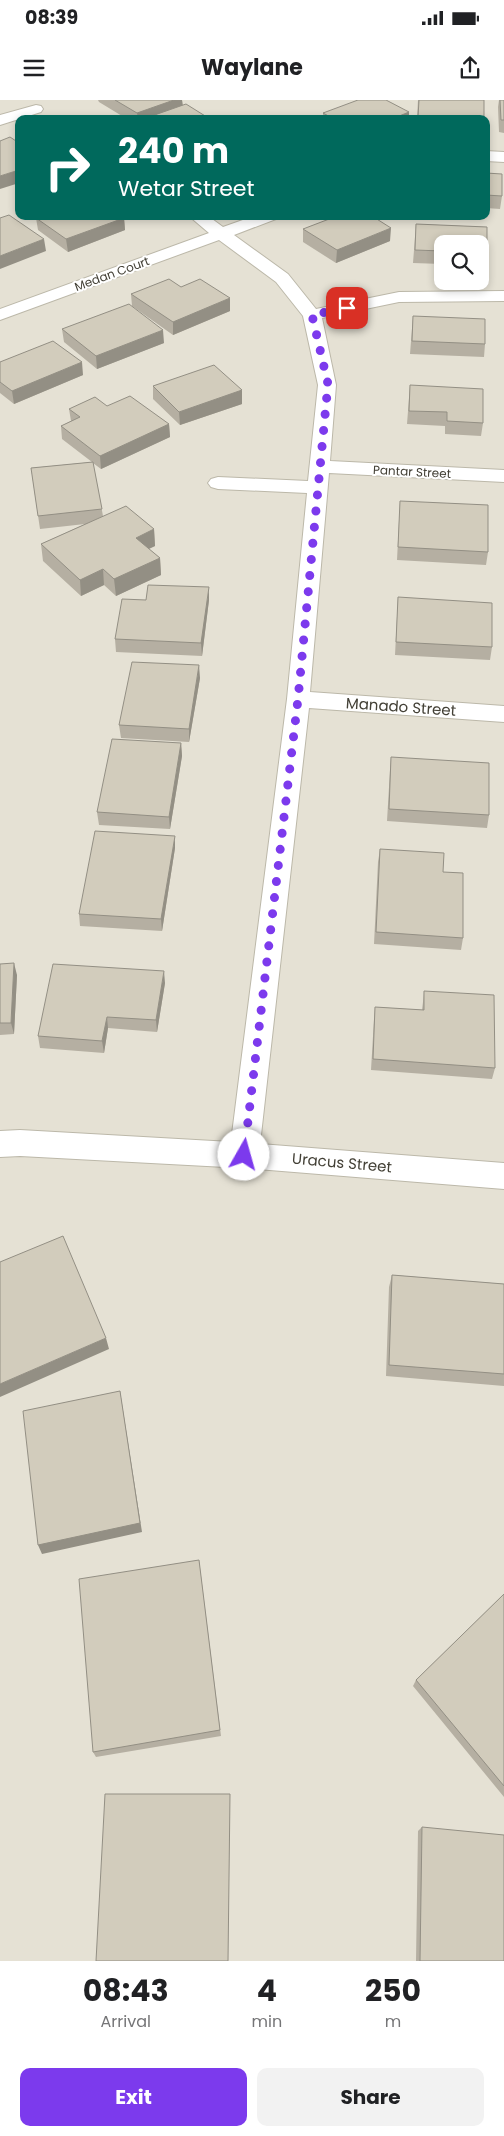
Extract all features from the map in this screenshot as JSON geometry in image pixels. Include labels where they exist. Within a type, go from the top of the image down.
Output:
[{"type":"street","points":[[23,100],[45,115]]},
{"type":"street","points":[[16,115],[36,109]]},
{"type":"street","points":[[0,120],[15,115]]},
{"type":"street","points":[[490,156],[504,156]]},
{"type":"street","points":[[203,220],[282,278],[312,315],[328,384],[298,699],[244,1155]]},
{"type":"street","name":"Medan Court","points":[[0,315],[260,220]]},
{"type":"street","points":[[312,315],[399,297],[504,296]]},
{"type":"street","name":"Pantar Street","points":[[218,483],[320,477],[504,476]]},
{"type":"street","name":"Manado Street","points":[[298,699],[504,714]]},
{"type":"street","name":"Uracus Street","points":[[0,1144],[20,1143],[244,1155],[504,1176]]},
{"type":"shaded area","points":[[0,100],[504,100],[504,1961],[0,1961]]},
{"type":"building","points":[[115,100],[174,100],[137,113]]},
{"type":"building","points":[[358,100],[386,100],[409,112],[402,115],[327,115],[323,113]]},
{"type":"building","points":[[419,100],[484,100],[484,115],[418,115]]},
{"type":"building","points":[[500,100],[504,100],[504,120],[501,120]]},
{"type":"building","points":[[186,104],[204,115],[155,115]]},
{"type":"building","points":[[10,137],[15,140],[15,171],[0,176],[0,141]]},
{"type":"building","points":[[490,173],[502,174],[502,196],[490,195]]},
{"type":"building","points":[[9,215],[44,239],[0,256],[0,218]]},
{"type":"building","points":[[39,220],[118,220],[66,239]]},
{"type":"building","points":[[327,220],[378,220],[391,228],[337,250],[303,229]]},
{"type":"building","points":[[416,224],[487,227],[487,235],[434,235],[434,251],[415,250]]},
{"type":"building","points":[[169,279],[181,287],[200,279],[230,298],[173,322],[131,294]]},
{"type":"building","points":[[129,304],[163,330],[96,356],[62,329]]},
{"type":"building","points":[[413,316],[485,319],[485,344],[412,341]]},
{"type":"building","points":[[53,341],[82,362],[12,391],[0,382],[0,362]]},
{"type":"building","points":[[214,365],[242,390],[179,412],[153,386]]},
{"type":"building","points":[[410,385],[483,389],[483,423],[447,421],[447,412],[409,411]]},
{"type":"building","points":[[130,396],[169,424],[100,456],[61,426],[80,417],[69,409],[95,397],[107,406]]},
{"type":"building","points":[[93,462],[102,509],[38,516],[31,468]]},
{"type":"building","points":[[400,501],[488,505],[488,552],[398,547]]},
{"type":"building","points":[[126,506],[154,529],[136,538],[160,558],[114,579],[103,569],[80,580],[41,544]]},
{"type":"building","points":[[148,585],[209,587],[201,643],[115,639],[122,599],[146,600]]},
{"type":"building","points":[[398,597],[492,603],[492,647],[396,642]]},
{"type":"building","points":[[132,662],[199,665],[189,729],[119,725]]},
{"type":"building","points":[[112,739],[181,743],[169,817],[97,812]]},
{"type":"building","points":[[391,757],[489,763],[489,815],[389,809]]},
{"type":"building","points":[[95,831],[175,836],[161,919],[79,914]]},
{"type":"building","points":[[380,849],[444,853],[443,872],[463,873],[463,938],[376,932]]},
{"type":"building","points":[[14,963],[11,1023],[0,1023],[0,964]]},
{"type":"building","points":[[53,964],[164,971],[156,1020],[107,1017],[102,1041],[38,1036]]},
{"type":"building","points":[[424,991],[494,995],[495,1068],[373,1059],[375,1007],[424,1010]]},
{"type":"building","points":[[63,1236],[106,1338],[0,1384],[0,1262]]},
{"type":"building","points":[[392,1275],[504,1284],[504,1374],[389,1365]]},
{"type":"building","points":[[120,1391],[140,1523],[38,1545],[23,1411]]},
{"type":"building","points":[[199,1560],[220,1730],[93,1752],[79,1579]]},
{"type":"building","points":[[504,1594],[504,1786],[416,1680]]},
{"type":"building","points":[[105,1794],[230,1794],[228,1961],[96,1961]]},
{"type":"building","points":[[422,1827],[504,1835],[504,1961],[420,1961]]},
{"type":"route","points":[[244,1155],[298,699],[328,384],[312,315],[347,308]]}]
